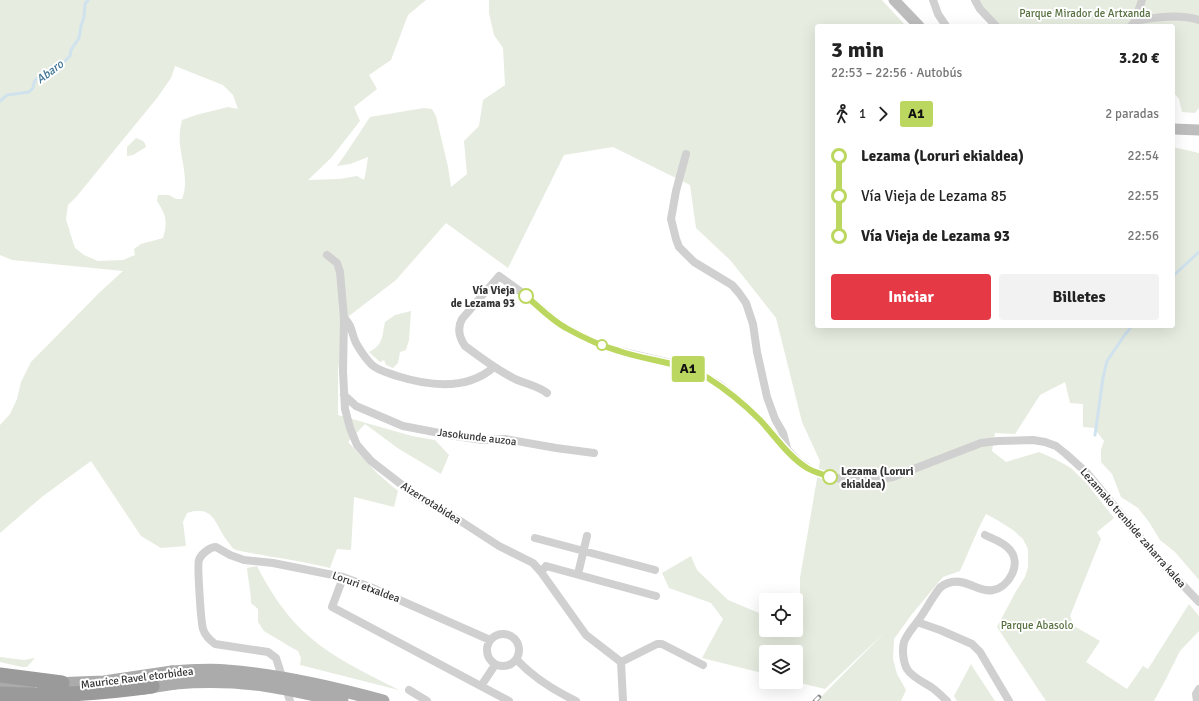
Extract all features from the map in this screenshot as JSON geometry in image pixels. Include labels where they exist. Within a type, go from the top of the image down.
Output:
[{"type":"highway","points":[[0,676],[62,695],[106,687]]},
{"type":"highway","points":[[3,690],[39,688],[62,684]]},
{"type":"highway","name":"Maurice Ravel etorbidea","points":[[106,687],[152,686]]},
{"type":"highway","points":[[60,701],[106,687]]},
{"type":"main road","name":"Maurice Ravel etorbidea","points":[[106,687],[172,672],[197,670],[226,671],[263,674],[383,701]]},
{"type":"main road","name":"Maurice Ravel etorbidea","points":[[86,701],[152,686],[193,682],[236,682],[256,684],[342,701]]},
{"type":"main road","points":[[62,684],[106,687]]},
{"type":"street","points":[[894,0],[917,24]]},
{"type":"street","points":[[933,0],[938,14],[945,24]]},
{"type":"street","points":[[975,0],[980,9],[994,24]]},
{"type":"street","points":[[1133,23],[1142,0]]},
{"type":"street","points":[[1133,23],[1158,17],[1189,17],[1199,20]]},
{"type":"street","points":[[1175,129],[1199,130]]},
{"type":"street","points":[[686,154],[676,191],[672,219],[676,239],[679,247],[694,262],[732,285],[739,292],[746,303],[753,324],[757,352],[767,397],[775,419],[783,433],[788,451]]},
{"type":"street","name":"Aizerrotabidea","points":[[327,255],[337,263],[338,267],[344,318],[343,372],[345,409],[350,428],[357,445],[371,461],[415,495],[462,522],[499,546],[533,563],[542,572],[586,636],[621,662]]},
{"type":"street","points":[[547,393],[541,389],[515,379],[494,367],[465,346],[461,340],[459,324],[476,301],[499,276],[566,328],[619,351],[686,368],[720,385],[760,420],[788,451]]},
{"type":"street","points":[[344,318],[349,322],[355,342],[365,357],[373,366],[383,372],[416,382],[429,384],[454,384],[487,373],[494,367]]},
{"type":"street","name":"Jasokunde auzoa","points":[[344,395],[356,406],[403,426],[482,440],[505,440],[594,453]]},
{"type":"street","name":"Lezamako trenbide zaharra kalea","points":[[788,451],[798,461],[818,473],[830,477],[849,480],[870,481],[893,477],[981,443],[1015,440],[1046,442],[1056,446],[1087,473],[1160,561],[1199,602]]},
{"type":"street","points":[[947,701],[932,688],[914,677],[907,668],[903,651],[904,643],[908,634],[940,588],[945,584],[956,581],[987,590],[992,590],[1000,588],[1007,582],[1012,575],[1014,568],[1015,561],[1012,551],[1005,545],[985,535]]},
{"type":"street","points":[[578,574],[587,536]]},
{"type":"street","points":[[535,538],[549,543],[655,570]]},
{"type":"street","name":"Loruri etxaldea","points":[[290,701],[276,658],[268,652],[215,644],[208,639],[203,630],[198,570],[199,560],[204,553],[213,547],[244,560],[273,563],[343,577],[370,587],[490,640]]},
{"type":"street","points":[[542,572],[546,566],[656,596]]},
{"type":"street","name":"Loruri etxaldea","points":[[341,583],[332,606],[509,701]]},
{"type":"street","points":[[917,622],[972,644],[980,652],[1009,701]]},
{"type":"street","points":[[504,634],[513,637],[519,645],[519,655],[517,660],[509,666],[495,665],[490,661],[487,651],[490,640],[504,634]]},
{"type":"street","points":[[623,701],[621,662],[657,644],[662,644],[703,665]]},
{"type":"street","points":[[517,660],[533,676],[558,692],[576,701]]},
{"type":"street","points":[[481,686],[493,668]]},
{"type":"street","points":[[1197,701],[1196,694],[1199,689]]},
{"type":"street","points":[[409,690],[427,701]]},
{"type":"green space","name":"Parque Abasolo","points":[[0,0],[426,0],[408,15],[391,60],[369,75],[377,89],[354,107],[360,121],[331,158],[308,180],[340,179],[357,176],[364,180],[368,157],[350,164],[337,166],[370,117],[424,108],[432,109],[436,116],[451,187],[467,174],[464,141],[479,126],[483,100],[505,85],[503,48],[494,35],[489,13],[489,0],[882,0],[904,24],[815,24],[815,328],[1175,328],[1175,147],[1199,153],[1199,580],[1175,552],[1160,540],[1138,508],[1121,497],[1112,474],[1101,462],[1101,450],[1104,441],[1094,428],[1083,427],[1083,404],[1070,403],[1065,382],[1040,395],[1015,434],[995,433],[992,451],[1006,462],[1039,452],[1055,459],[1071,468],[1087,484],[1114,518],[1097,532],[1101,539],[1070,616],[1074,626],[1100,641],[1086,662],[1127,689],[1143,666],[1148,669],[1189,604],[1199,616],[1199,631],[1180,651],[1154,701],[1046,701],[997,627],[1025,577],[1028,567],[1028,549],[1023,539],[1013,530],[986,514],[960,571],[943,577],[912,614],[894,639],[893,659],[897,674],[906,690],[901,701],[817,701],[885,632],[825,689],[803,684],[803,645],[759,645],[759,672],[702,658],[723,619],[711,603],[669,588],[662,573],[691,556],[697,570],[728,600],[759,613],[759,637],[803,637],[803,593],[800,593],[800,578],[820,461],[802,422],[776,318],[731,261],[696,228],[690,185],[613,147],[564,155],[508,268],[446,223],[396,280],[349,316],[338,369],[338,415],[412,436],[435,440],[449,455],[441,474],[399,449],[365,424],[348,442],[378,474],[398,491],[394,507],[354,497],[351,550],[337,549],[330,568],[234,549],[213,518],[203,511],[187,513],[183,522],[186,546],[161,548],[141,536],[91,461],[43,496],[0,533],[0,425],[10,414],[17,399],[21,382],[31,362],[100,292],[123,271],[12,260],[0,255]],"holes":[[[175,66],[223,85],[233,95],[238,109],[228,107],[182,120],[180,129],[180,145],[185,179],[184,193],[182,199],[176,199],[169,195],[158,195],[157,201],[162,210],[166,223],[163,238],[141,244],[134,249],[135,255],[123,260],[98,261],[84,255],[75,248],[66,219],[68,205],[157,98],[171,78]]]},
{"type":"green space","name":"Parque Mirador de Artxanda","points":[[971,0],[1199,0],[1199,108],[1195,113],[1182,112],[1179,99],[1175,94],[1175,24],[989,24]]},
{"type":"green space","points":[[136,138],[143,141],[146,147],[133,155],[127,156],[127,147]]},
{"type":"green space","points":[[411,311],[409,340],[406,350],[400,352],[398,363],[393,368],[386,365],[384,360],[380,362],[369,352],[377,346],[381,340],[385,322],[395,315]]},
{"type":"green space","points":[[257,566],[283,609],[303,631],[337,657],[399,690],[300,665],[301,658],[298,651],[264,631],[258,622],[258,609],[251,603],[247,568]]},
{"type":"green space","points":[[0,657],[24,660],[35,658],[27,667],[22,667],[0,662]]},
{"type":"green space","points":[[971,664],[995,701],[957,701],[954,696]]},
{"type":"waterway","name":"Abaro","points":[[0,101],[7,95],[29,92],[33,88],[36,79],[58,68],[70,56],[71,50],[79,38],[84,17],[85,4],[88,0]]},
{"type":"waterway","points":[[1175,274],[1199,252]]},
{"type":"waterway","points":[[1095,435],[1103,378],[1107,361],[1130,328]]},
{"type":"railway","points":[[815,701],[819,697]]},
{"type":"bus line","name":"A1","points":[[526,296],[566,328],[600,344],[640,357],[671,363],[686,368],[720,385],[760,420],[798,461],[813,471],[830,477]]},
{"type":"place","name":"Vía Vieja de Lezama 93","points":[[526,296]]},
{"type":"place","name":"Lezama (Loruri ekialdea)","points":[[830,477]]}]
